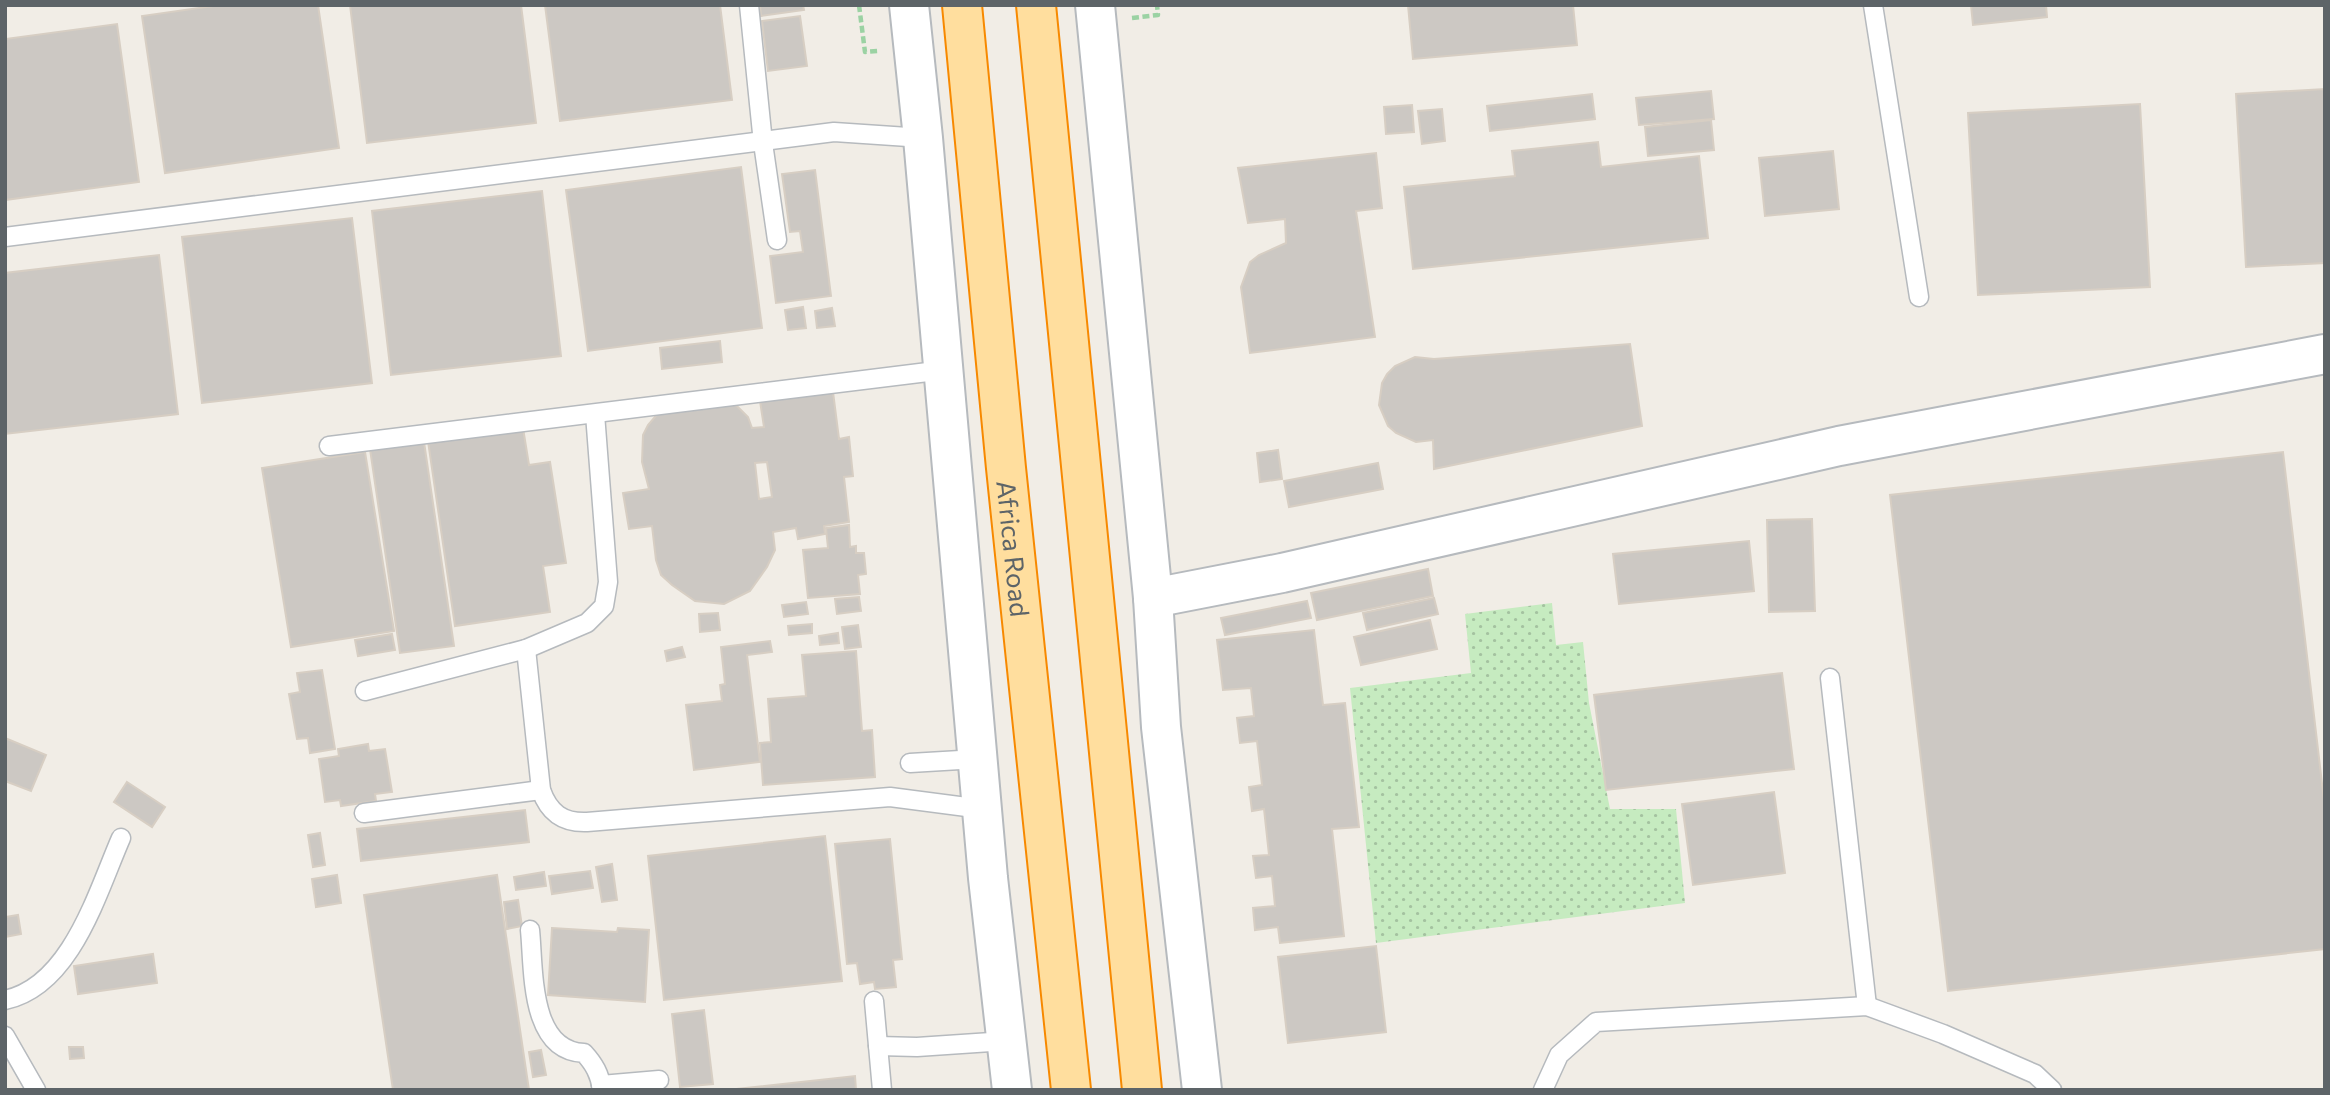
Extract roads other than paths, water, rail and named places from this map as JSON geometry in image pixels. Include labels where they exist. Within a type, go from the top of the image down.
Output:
[{"type":"highway","name":"Africa Road","points":[[962,5],[1006,468],[1071,1090]]},
{"type":"highway","points":[[1036,5],[1142,1090]]},
{"type":"street","name":"Africa Road","points":[[909,5],[977,759],[1012,1090]]},
{"type":"street","points":[[1095,5],[1153,598],[1161,727],[1202,1090]]},
{"type":"street","points":[[1153,598],[1282,573],[1839,446],[2325,354]]},
{"type":"lane","points":[[749,5],[762,143],[777,240]]},
{"type":"lane","points":[[1873,5],[1919,297]]},
{"type":"lane","points":[[5,237],[834,132],[923,138]]},
{"type":"lane","points":[[329,446],[944,370]]},
{"type":"lane","points":[[365,691],[526,649],[587,622],[604,606],[608,594],[596,414]]},
{"type":"lane","points":[[526,649],[541,790],[552,812],[563,819],[575,822],[890,797],[982,810]]},
{"type":"lane","points":[[1830,678],[1867,1006]]},
{"type":"lane","points":[[910,763],[977,759]]},
{"type":"lane","points":[[364,813],[541,790]]},
{"type":"lane","points":[[5,1000],[37,986],[57,969],[73,947],[121,838]]},
{"type":"lane","points":[[530,930],[538,1012],[550,1036],[559,1046],[570,1052],[584,1053],[592,1062],[602,1087],[659,1080]]},
{"type":"lane","points":[[874,1001],[882,1090]]},
{"type":"lane","points":[[1543,1090],[1559,1055],[1596,1022],[1867,1006],[1943,1034],[2035,1074],[2052,1090]]},
{"type":"lane","points":[[5,1036],[36,1090]]},
{"type":"lane","points":[[878,1046],[917,1047],[1006,1041]]}]
